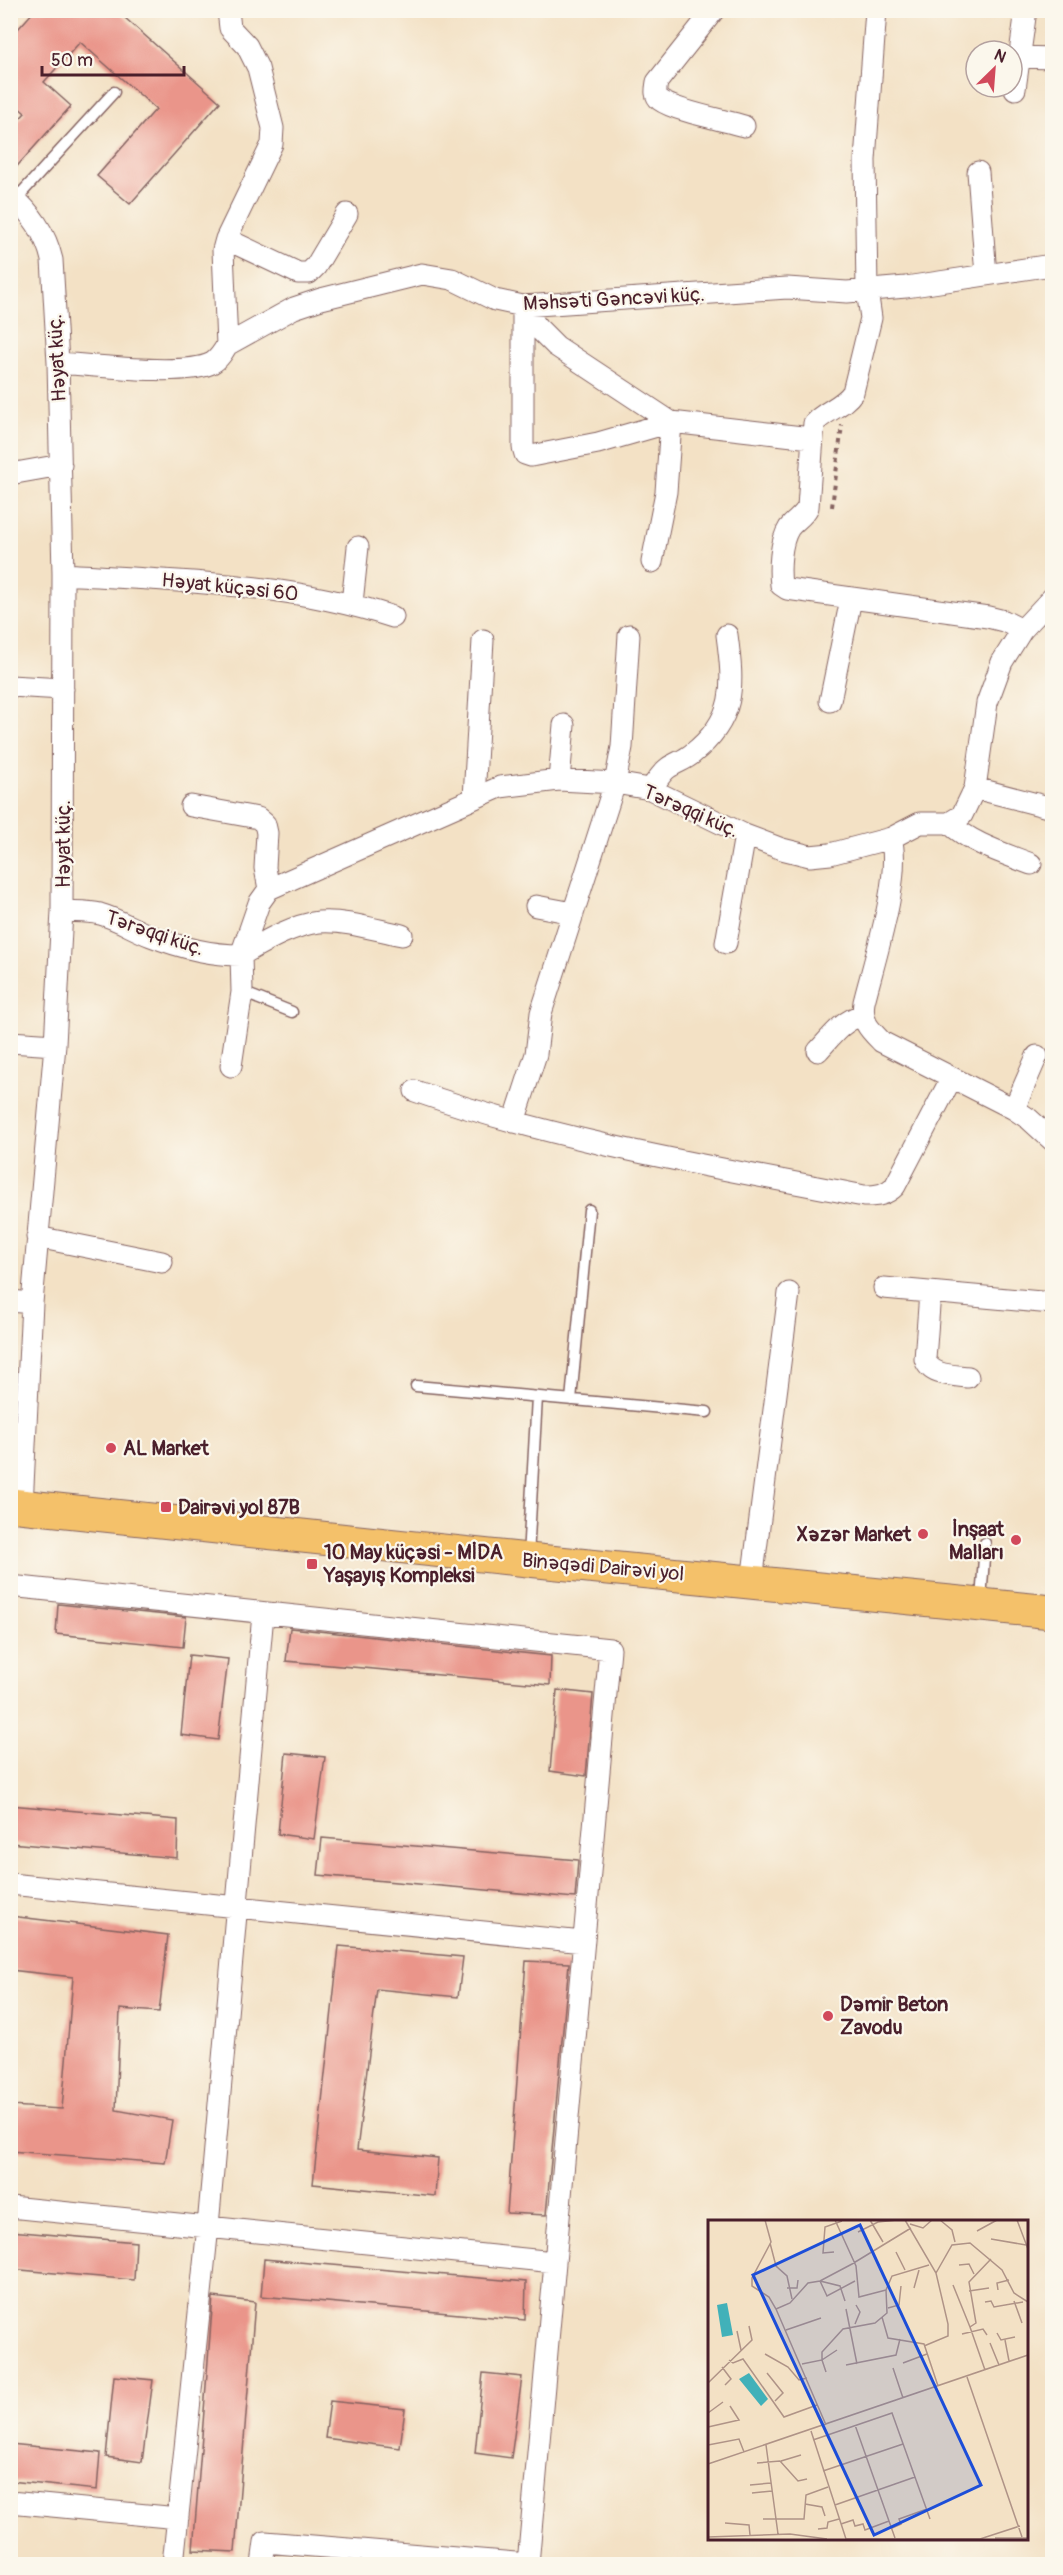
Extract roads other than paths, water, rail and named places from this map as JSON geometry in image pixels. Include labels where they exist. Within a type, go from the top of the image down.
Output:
[{"type":"main road","name":"Binəqədi Dairəvi yol","points":[[16,1506],[1053,1612]]},
{"type":"street","points":[[227,345],[222,263],[226,239],[269,151],[273,128],[258,68],[248,46],[230,28],[228,10]]},
{"type":"street","points":[[714,10],[657,82],[655,92],[659,99],[674,106],[744,126]]},
{"type":"street","points":[[876,10],[865,160],[867,290],[871,318],[853,393],[847,401],[822,415],[814,423],[811,438],[808,507],[804,516],[790,526],[785,536],[780,575],[781,585],[787,589],[851,599],[988,617],[1004,621],[1022,630]]},
{"type":"street","points":[[1022,39],[1026,10]]},
{"type":"street","points":[[1024,57],[1053,58]]},
{"type":"street","points":[[978,172],[986,275]]},
{"type":"street","name":"Həyat küç.","points":[[13,196],[40,228],[48,244],[52,260],[58,363],[63,573],[62,911],[55,1045],[16,1506]]},
{"type":"street","points":[[226,239],[298,273],[309,273],[316,266],[347,214]]},
{"type":"street","name":"Məhsəti Gəncəvi küç.","points":[[58,363],[157,369],[194,368],[212,363],[221,356],[227,345],[294,308],[321,298],[422,274],[452,279],[495,300],[523,306],[787,288],[825,292],[906,287],[1053,265]]},
{"type":"street","points":[[523,306],[523,447],[525,454],[531,456],[598,443],[671,422],[811,438]]},
{"type":"street","points":[[523,306],[537,327],[556,346],[671,422]]},
{"type":"street","points":[[652,562],[666,492],[671,422]]},
{"type":"street","points":[[10,474],[61,465]]},
{"type":"street","points":[[352,603],[358,547]]},
{"type":"street","name":"Həyat küçəsi 60","points":[[63,573],[224,584],[352,603],[393,617]]},
{"type":"street","points":[[1031,864],[975,841],[960,833],[950,823],[962,815],[975,788],[987,703],[1002,662],[1022,630],[1053,598]]},
{"type":"street","points":[[830,701],[851,599]]},
{"type":"street","points":[[650,789],[667,769],[689,757],[712,738],[727,713],[732,672],[727,634]]},
{"type":"street","points":[[514,1122],[536,1053],[541,1013],[615,783],[622,747],[629,635]]},
{"type":"street","points":[[474,798],[483,640]]},
{"type":"street","points":[[10,686],[63,689]]},
{"type":"street","points":[[559,780],[564,725]]},
{"type":"street","name":"Tərəqqi küç.","points":[[269,889],[500,787],[559,780],[615,783],[650,789],[745,835],[782,849],[810,856],[830,854],[891,838],[920,823],[950,823]]},
{"type":"street","points":[[975,788],[1053,808]]},
{"type":"street","points":[[191,806],[258,818],[265,824],[267,833],[265,868],[269,889],[259,903],[241,955],[242,992],[231,1066]]},
{"type":"street","points":[[726,943],[745,835]]},
{"type":"street","points":[[891,838],[894,851],[894,875],[862,1014],[866,1026],[882,1042],[1014,1109],[1053,1140]]},
{"type":"street","points":[[536,906],[573,913]]},
{"type":"street","name":"Tərəqqi küç.","points":[[62,911],[97,913],[118,920],[150,936],[189,948],[222,955],[241,955]]},
{"type":"street","points":[[241,955],[268,940],[318,922],[339,923],[402,935]]},
{"type":"street","points":[[818,1051],[840,1026],[849,1019],[862,1014]]},
{"type":"street","points":[[10,1042],[55,1045]]},
{"type":"street","points":[[1014,1109],[1037,1056]]},
{"type":"street","points":[[415,1091],[514,1122],[638,1152],[864,1196],[878,1196],[890,1192],[895,1186],[951,1079]]},
{"type":"street","points":[[37,1238],[162,1262]]},
{"type":"street","points":[[884,1288],[1053,1303]]},
{"type":"street","points":[[752,1581],[789,1293]]},
{"type":"street","points":[[930,1293],[925,1359],[927,1366],[933,1371],[968,1377]]},
{"type":"street","points":[[10,1301],[32,1303]]},
{"type":"street","points":[[10,1586],[610,1649],[528,2564],[265,2542],[262,2565]]},
{"type":"street","points":[[173,2565],[208,2226],[263,1614]]},
{"type":"street","points":[[10,1884],[236,1909],[583,1942]]},
{"type":"street","points":[[10,2207],[554,2262]]},
{"type":"street","points":[[10,2502],[178,2518]]},
{"type":"lane","points":[[13,196],[114,92]]},
{"type":"lane","points":[[242,992],[292,1012]]},
{"type":"lane","points":[[571,1400],[589,1210]]},
{"type":"lane","points":[[416,1386],[707,1412]]},
{"type":"lane","points":[[528,1560],[537,1397]]},
{"type":"lane","points":[[981,1604],[985,1544]]},
{"type":"place","name":"AL Market","points":[[111,1448]]},
{"type":"place","name":"Dairəvi yol 87B","points":[[166,1507]]},
{"type":"place","name":"Xəzər Market","points":[[923,1534]]},
{"type":"place","name":"İnşaat Malları","points":[[1016,1540]]},
{"type":"place","name":"10 May küçəsi - MİDA Yaşayış Kompleksi","points":[[312,1564]]},
{"type":"place","name":"Dəmir Beton Zavodu","points":[[828,2016]]}]
